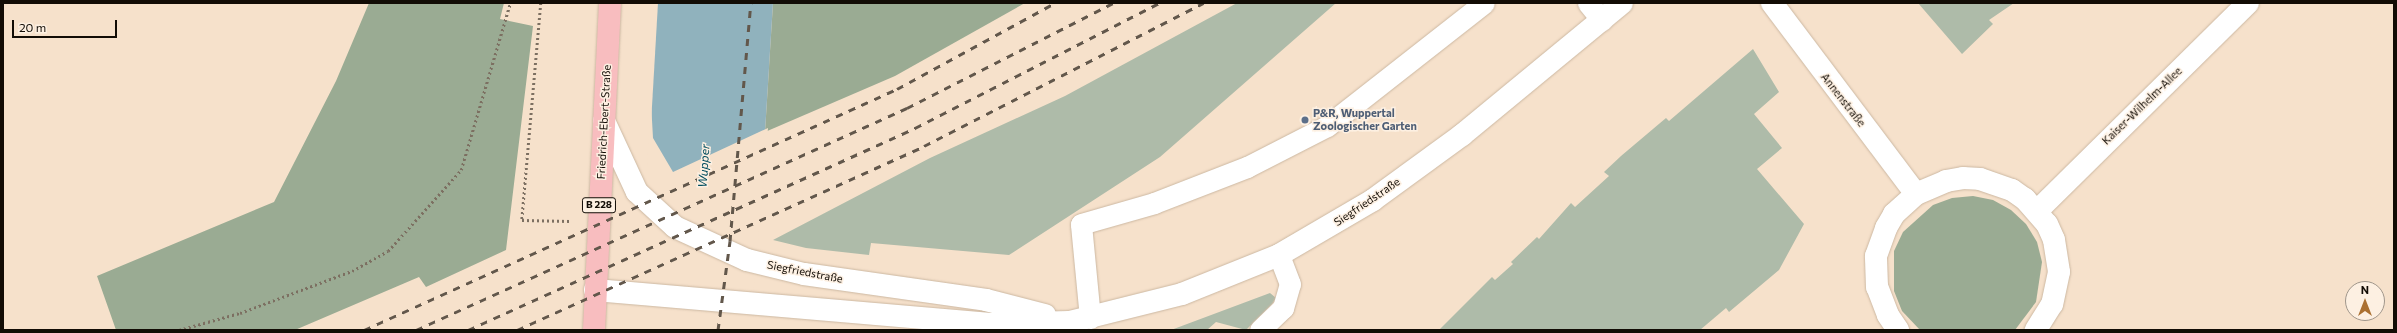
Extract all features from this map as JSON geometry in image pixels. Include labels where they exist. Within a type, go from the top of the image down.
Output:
[{"type":"main road","name":"Friedrich-Ebert-Straße","points":[[594,290],[610,3]]},
{"type":"main road","name":"B 228","points":[[594,290],[594,330]]},
{"type":"street","name":"Siegfriedstraße","points":[[594,290],[988,324],[1077,323],[1182,294],[1279,255],[1324,230],[1405,177],[1462,135],[1622,3]]},
{"type":"street","name":"Annenstraße","points":[[1772,3],[1916,194]]},
{"type":"street","name":"Kaiser-Wilhelm-Allee","points":[[2037,211],[2248,3]]},
{"type":"street","name":"Siegfriedstraße","points":[[604,121],[637,192],[675,227],[748,260],[804,274],[986,300],[1077,323]]},
{"type":"street","points":[[1896,329],[1881,301],[1876,256],[1894,214],[1916,194],[1946,181],[1980,179],[2012,190],[2037,211],[2054,240],[2059,272],[2052,304],[2036,330]]},
{"type":"lane","points":[[1077,323],[1081,224],[1154,203],[1247,167],[1327,126],[1484,3]]},
{"type":"lane","points":[[1588,3],[1602,20]]},
{"type":"lane","points":[[1260,330],[1284,308],[1290,284],[1279,255]]},
{"type":"path","points":[[179,330],[240,313],[352,271],[388,251],[461,170],[510,3]]},
{"type":"path","points":[[540,3],[522,220],[598,221]]},
{"type":"green space","points":[[369,3],[504,3],[500,19],[533,26],[506,250],[426,287],[419,277],[295,330],[116,330],[97,276],[274,202],[336,81]]},
{"type":"green space","points":[[773,3],[1025,3],[895,76],[765,132]]},
{"type":"green space","points":[[1237,3],[1336,3],[1160,157],[1009,255],[871,243],[869,255],[806,248],[773,240],[930,158],[1065,96]]},
{"type":"green space","points":[[1918,3],[2014,3],[1989,20],[1993,24],[1962,54]]},
{"type":"green space","points":[[1753,49],[1779,92],[1754,114],[1782,148],[1757,169],[1804,224],[1779,270],[1729,312],[1726,308],[1700,330],[1439,330],[1492,277],[1495,280],[1513,264],[1511,262],[1537,237],[1539,239],[1571,203],[1575,207],[1609,176],[1604,172],[1621,156],[1666,118],[1669,121]]},
{"type":"green space","points":[[1973,196],[1993,200],[2011,210],[2026,224],[2037,242],[2042,262],[2036,302],[2015,330],[1920,330],[1902,311],[1894,291],[1894,251],[1903,232],[1933,205],[1952,198]]},
{"type":"green space","points":[[1270,293],[1276,298],[1246,330],[1216,322],[1207,330],[1171,330]]},
{"type":"water","name":"Wupper","points":[[658,3],[773,3],[765,132],[639,330]]},
{"type":"pier","points":[[651,102],[653,138],[673,172],[768,128],[750,330],[637,330]]},
{"type":"railway","points":[[718,330],[730,241],[751,3]]},
{"type":"railway","points":[[364,330],[897,89],[1055,3]]},
{"type":"railway","points":[[416,330],[907,108],[1113,3]]},
{"type":"railway","points":[[468,330],[915,128],[1159,3]]},
{"type":"railway","points":[[517,330],[924,146],[1203,3]]},
{"type":"place","name":"P&R, Wuppertal Zoologischer Garten","points":[[1305,120]]}]
